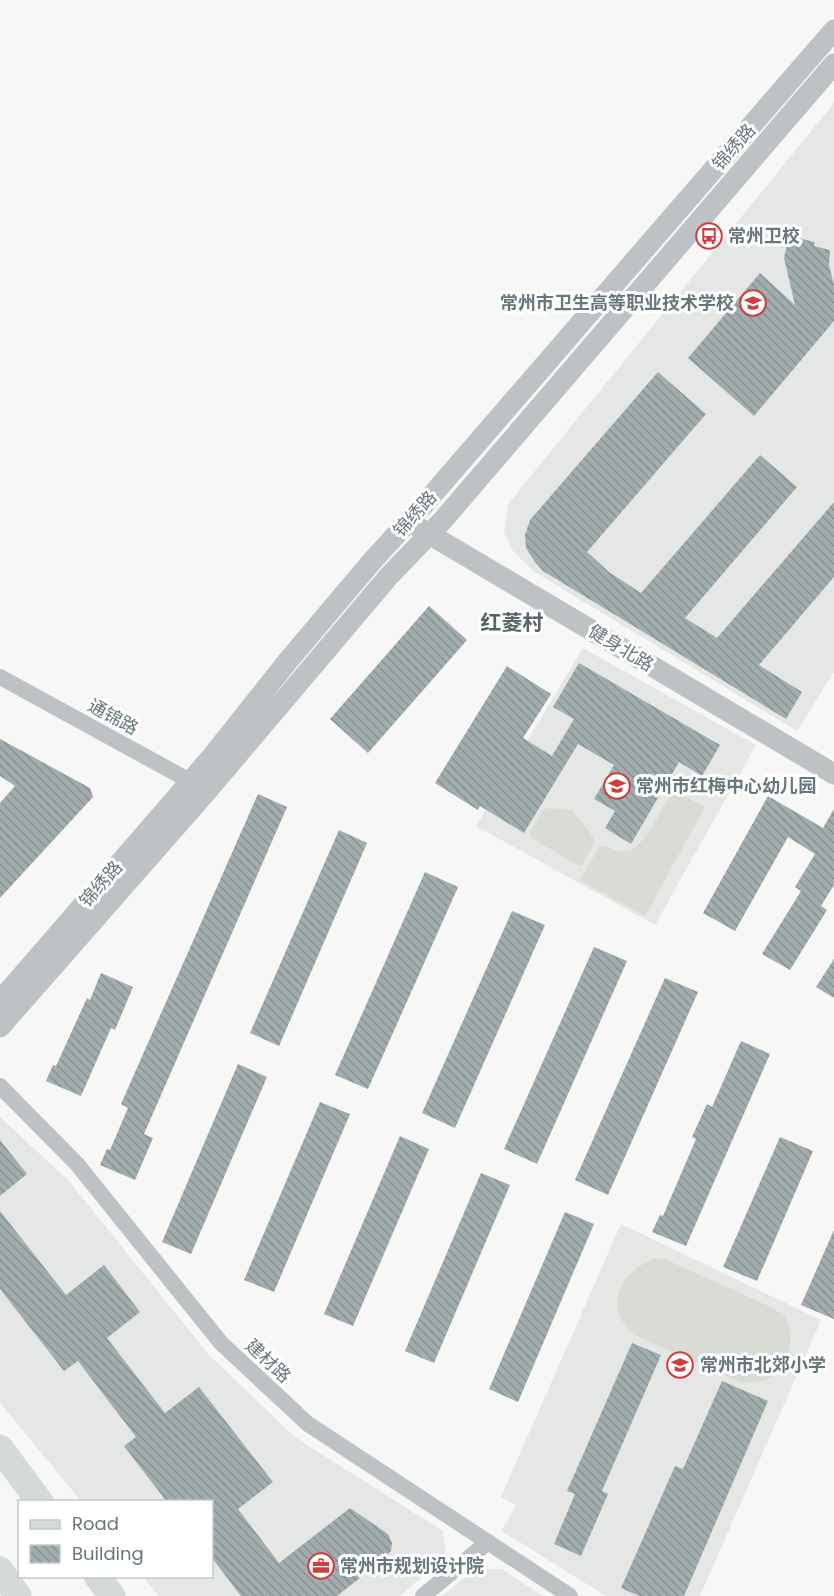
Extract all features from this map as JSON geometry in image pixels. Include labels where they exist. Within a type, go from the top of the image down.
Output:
[{"type":"main road","points":[[0,1448],[39,1500]]},
{"type":"main road","points":[[0,1570],[18,1596]]},
{"type":"main road","points":[[98,1578],[112,1596]]},
{"type":"street","name":"锦绣路","points":[[0,1027],[198,786],[294,654],[834,30]]},
{"type":"street","name":"锦绣路","points":[[0,1001],[429,534],[834,64]]},
{"type":"street","name":"健身北路","points":[[408,522],[834,774]]},
{"type":"street","name":"通锦路","points":[[0,677],[198,786]]},
{"type":"street","name":"建材路","points":[[0,1086],[77,1164],[221,1343],[308,1424],[570,1596]]},
{"type":"street","points":[[423,1596],[488,1542]]},
{"type":"shaded area","name":"常州市卫生高等职业技术学校","points":[[834,103],[834,672],[797,731],[533,571],[513,551],[504,532],[508,504]]},
{"type":"shaded area","name":"常州市红梅中心幼儿园","points":[[583,648],[756,745],[655,925],[476,826]]},
{"type":"shaded area","points":[[673,790],[705,807],[645,916],[580,880],[600,846],[628,851],[641,842]]},
{"type":"shaded area","points":[[548,808],[572,810],[594,838],[594,844],[582,865],[579,866],[530,837],[529,833],[542,811]]},
{"type":"shaded area","points":[[0,1117],[68,1180],[209,1355],[296,1438],[443,1531],[446,1557],[400,1596],[159,1596],[144,1578],[213,1578],[213,1500],[80,1500],[0,1403]]},
{"type":"shaded area","name":"常州市北郊小学","points":[[621,1224],[821,1320],[700,1596],[606,1596],[502,1531],[516,1505],[501,1497]]},
{"type":"shaded area","points":[[654,1258],[667,1260],[773,1308],[784,1316],[790,1332],[790,1342],[786,1360],[781,1368],[768,1379],[751,1383],[740,1382],[637,1336],[626,1326],[619,1315],[617,1304],[619,1293],[624,1282],[632,1273]]},
{"type":"shaded area","points":[[475,1569],[502,1569],[543,1596],[442,1596]]},
{"type":"building","points":[[789,236],[815,242],[814,246],[830,250],[829,265],[834,285],[834,321],[754,416],[688,358],[760,273],[795,305],[784,258]]},
{"type":"building","points":[[658,372],[706,414],[587,552],[609,572],[641,593],[760,455],[797,487],[685,618],[717,638],[834,502],[834,577],[759,665],[802,692],[786,719],[543,571],[526,548],[525,535],[530,520]]},
{"type":"building","points":[[429,606],[467,640],[368,753],[330,719]]},
{"type":"building","points":[[579,663],[720,745],[702,776],[679,762],[631,844],[605,828],[615,811],[594,799],[614,765],[578,744],[524,833],[480,806],[478,810],[435,783],[507,666],[551,694],[523,738],[552,756],[574,719],[553,707]]},
{"type":"building","points":[[0,739],[90,788],[93,797],[0,898],[0,803],[15,786],[0,776]]},
{"type":"building","points":[[258,794],[287,807],[144,1134],[153,1138],[135,1180],[100,1165],[107,1149],[110,1150],[128,1108],[121,1104]]},
{"type":"building","points":[[768,796],[823,828],[834,809],[834,885],[821,906],[827,910],[790,970],[762,954],[801,891],[795,887],[815,854],[788,837],[735,931],[703,913]]},
{"type":"building","points":[[339,830],[367,843],[279,1046],[250,1033]]},
{"type":"building","points":[[425,872],[458,887],[368,1089],[335,1075]]},
{"type":"building","points":[[512,911],[545,925],[455,1128],[422,1113]]},
{"type":"building","points":[[594,947],[627,961],[537,1164],[504,1149]]},
{"type":"building","points":[[834,959],[834,998],[816,987]]},
{"type":"building","points":[[101,973],[133,987],[115,1030],[111,1028],[81,1096],[46,1081],[53,1065],[56,1066],[87,998],[90,1000]]},
{"type":"building","points":[[665,978],[698,992],[608,1195],[575,1180]]},
{"type":"building","points":[[741,1041],[770,1054],[686,1246],[652,1232],[660,1215],[663,1216],[696,1139],[692,1137],[707,1104],[712,1107]]},
{"type":"building","points":[[238,1064],[267,1077],[191,1254],[162,1242]]},
{"type":"building","points":[[320,1102],[350,1114],[274,1292],[244,1280]]},
{"type":"building","points":[[400,1136],[429,1149],[353,1326],[324,1314]]},
{"type":"building","points":[[780,1137],[813,1151],[757,1281],[723,1267]]},
{"type":"building","points":[[0,1140],[27,1174],[0,1196]]},
{"type":"building","points":[[481,1173],[510,1185],[434,1363],[405,1351]]},
{"type":"building","points":[[0,1211],[66,1295],[104,1265],[140,1312],[107,1338],[165,1413],[199,1387],[273,1482],[238,1509],[279,1563],[350,1508],[388,1534],[392,1543],[391,1551],[337,1596],[241,1596],[213,1559],[213,1500],[165,1500],[124,1446],[136,1437],[78,1361],[64,1371],[0,1289]]},
{"type":"building","points":[[565,1212],[594,1224],[518,1402],[489,1389]]},
{"type":"building","points":[[834,1230],[834,1319],[801,1305]]},
{"type":"building","points":[[632,1343],[661,1355],[602,1491],[608,1494],[581,1556],[554,1544],[575,1494],[567,1491]]},
{"type":"building","points":[[722,1381],[768,1401],[684,1596],[639,1596],[621,1588],[675,1466],[683,1469]]},
{"type":"place","name":"常州卫校","points":[[709,236]]},
{"type":"place","name":"常州市卫生高等职业技术学校","points":[[753,303]]},
{"type":"place","name":"常州市红梅中心幼儿园","points":[[617,786]]},
{"type":"place","name":"常州市北郊小学","points":[[680,1365]]},
{"type":"place","name":"常州市规划设计院","points":[[321,1566]]},
{"type":"district","name":"红菱村","points":[[512,623]]}]
